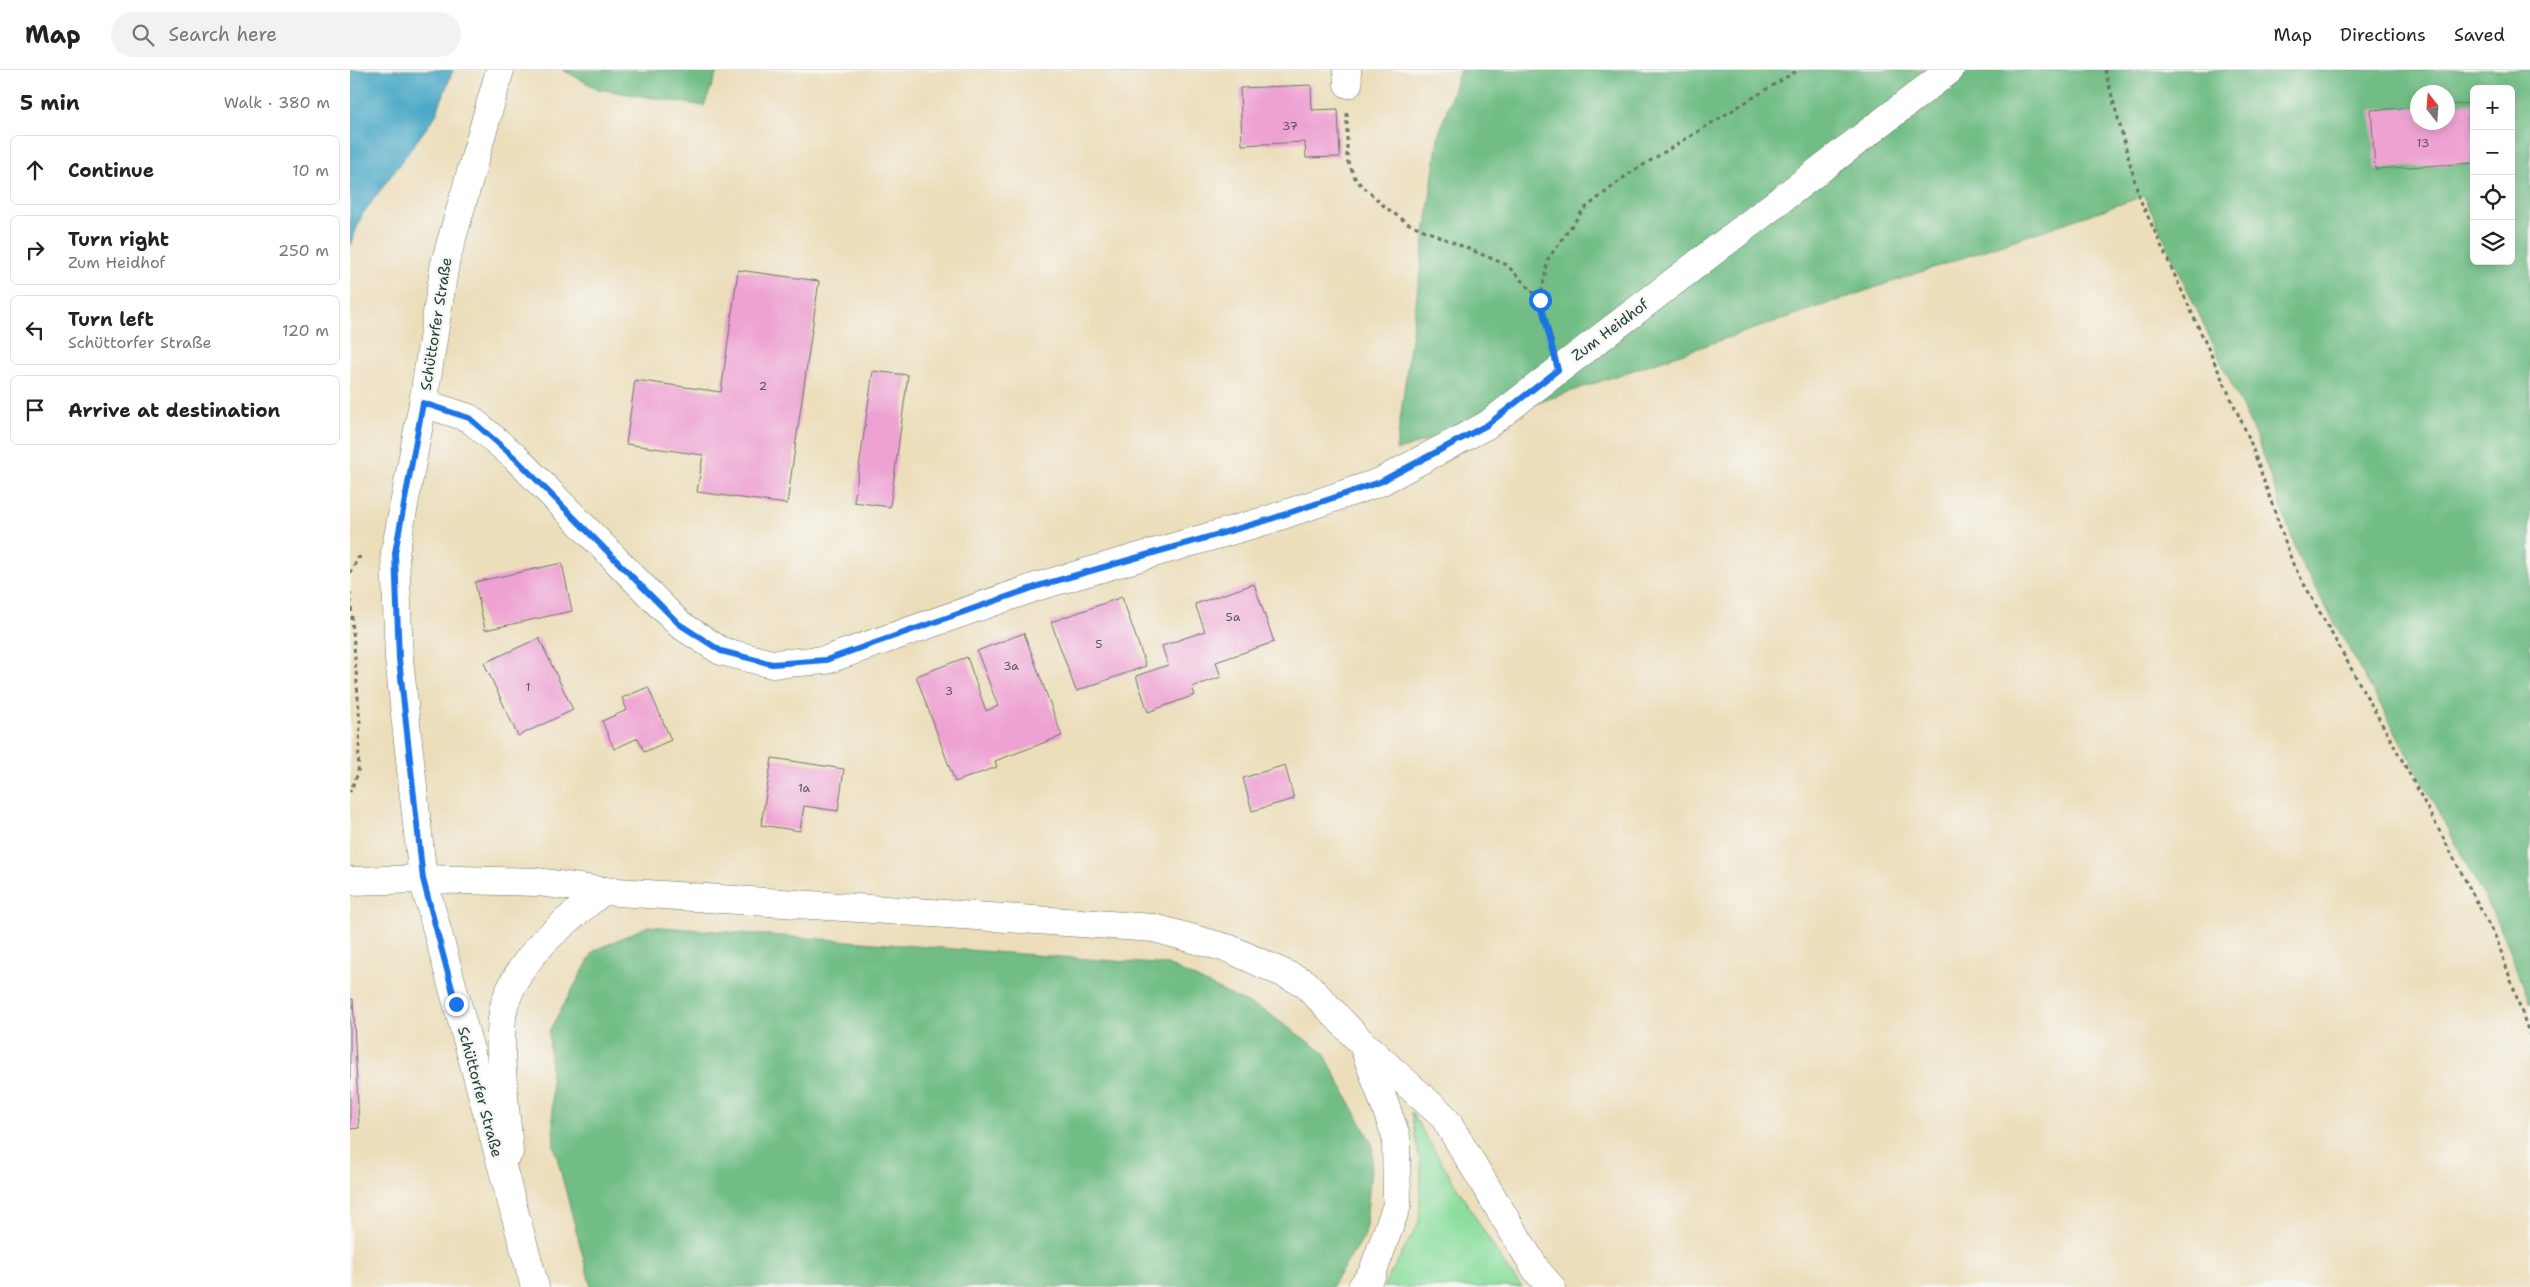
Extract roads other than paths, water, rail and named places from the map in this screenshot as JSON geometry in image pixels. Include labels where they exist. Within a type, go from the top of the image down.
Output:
[{"type":"main road","name":"Schüttorfer Straße","points":[[500,70],[445,263],[423,403],[395,553],[399,659],[423,879],[535,1287]]},
{"type":"main road","name":"Zum Heidhof","points":[[423,403],[469,418],[515,458],[679,624],[721,651],[772,664],[826,660],[1038,586],[1268,520],[1380,482],[1487,425],[1950,70]]},
{"type":"main road","points":[[350,881],[423,879],[538,882],[603,891],[1154,928],[1230,948],[1304,983],[1362,1043],[1444,1118],[1537,1271],[1552,1287]]},
{"type":"main road","points":[[514,1216],[501,1041],[505,1001],[524,965],[549,936],[603,891]]},
{"type":"main road","points":[[1362,1043],[1396,1136],[1397,1205],[1372,1274],[1362,1287]]},
{"type":"water","points":[[350,70],[453,70],[436,115],[362,215],[350,246]]}]
